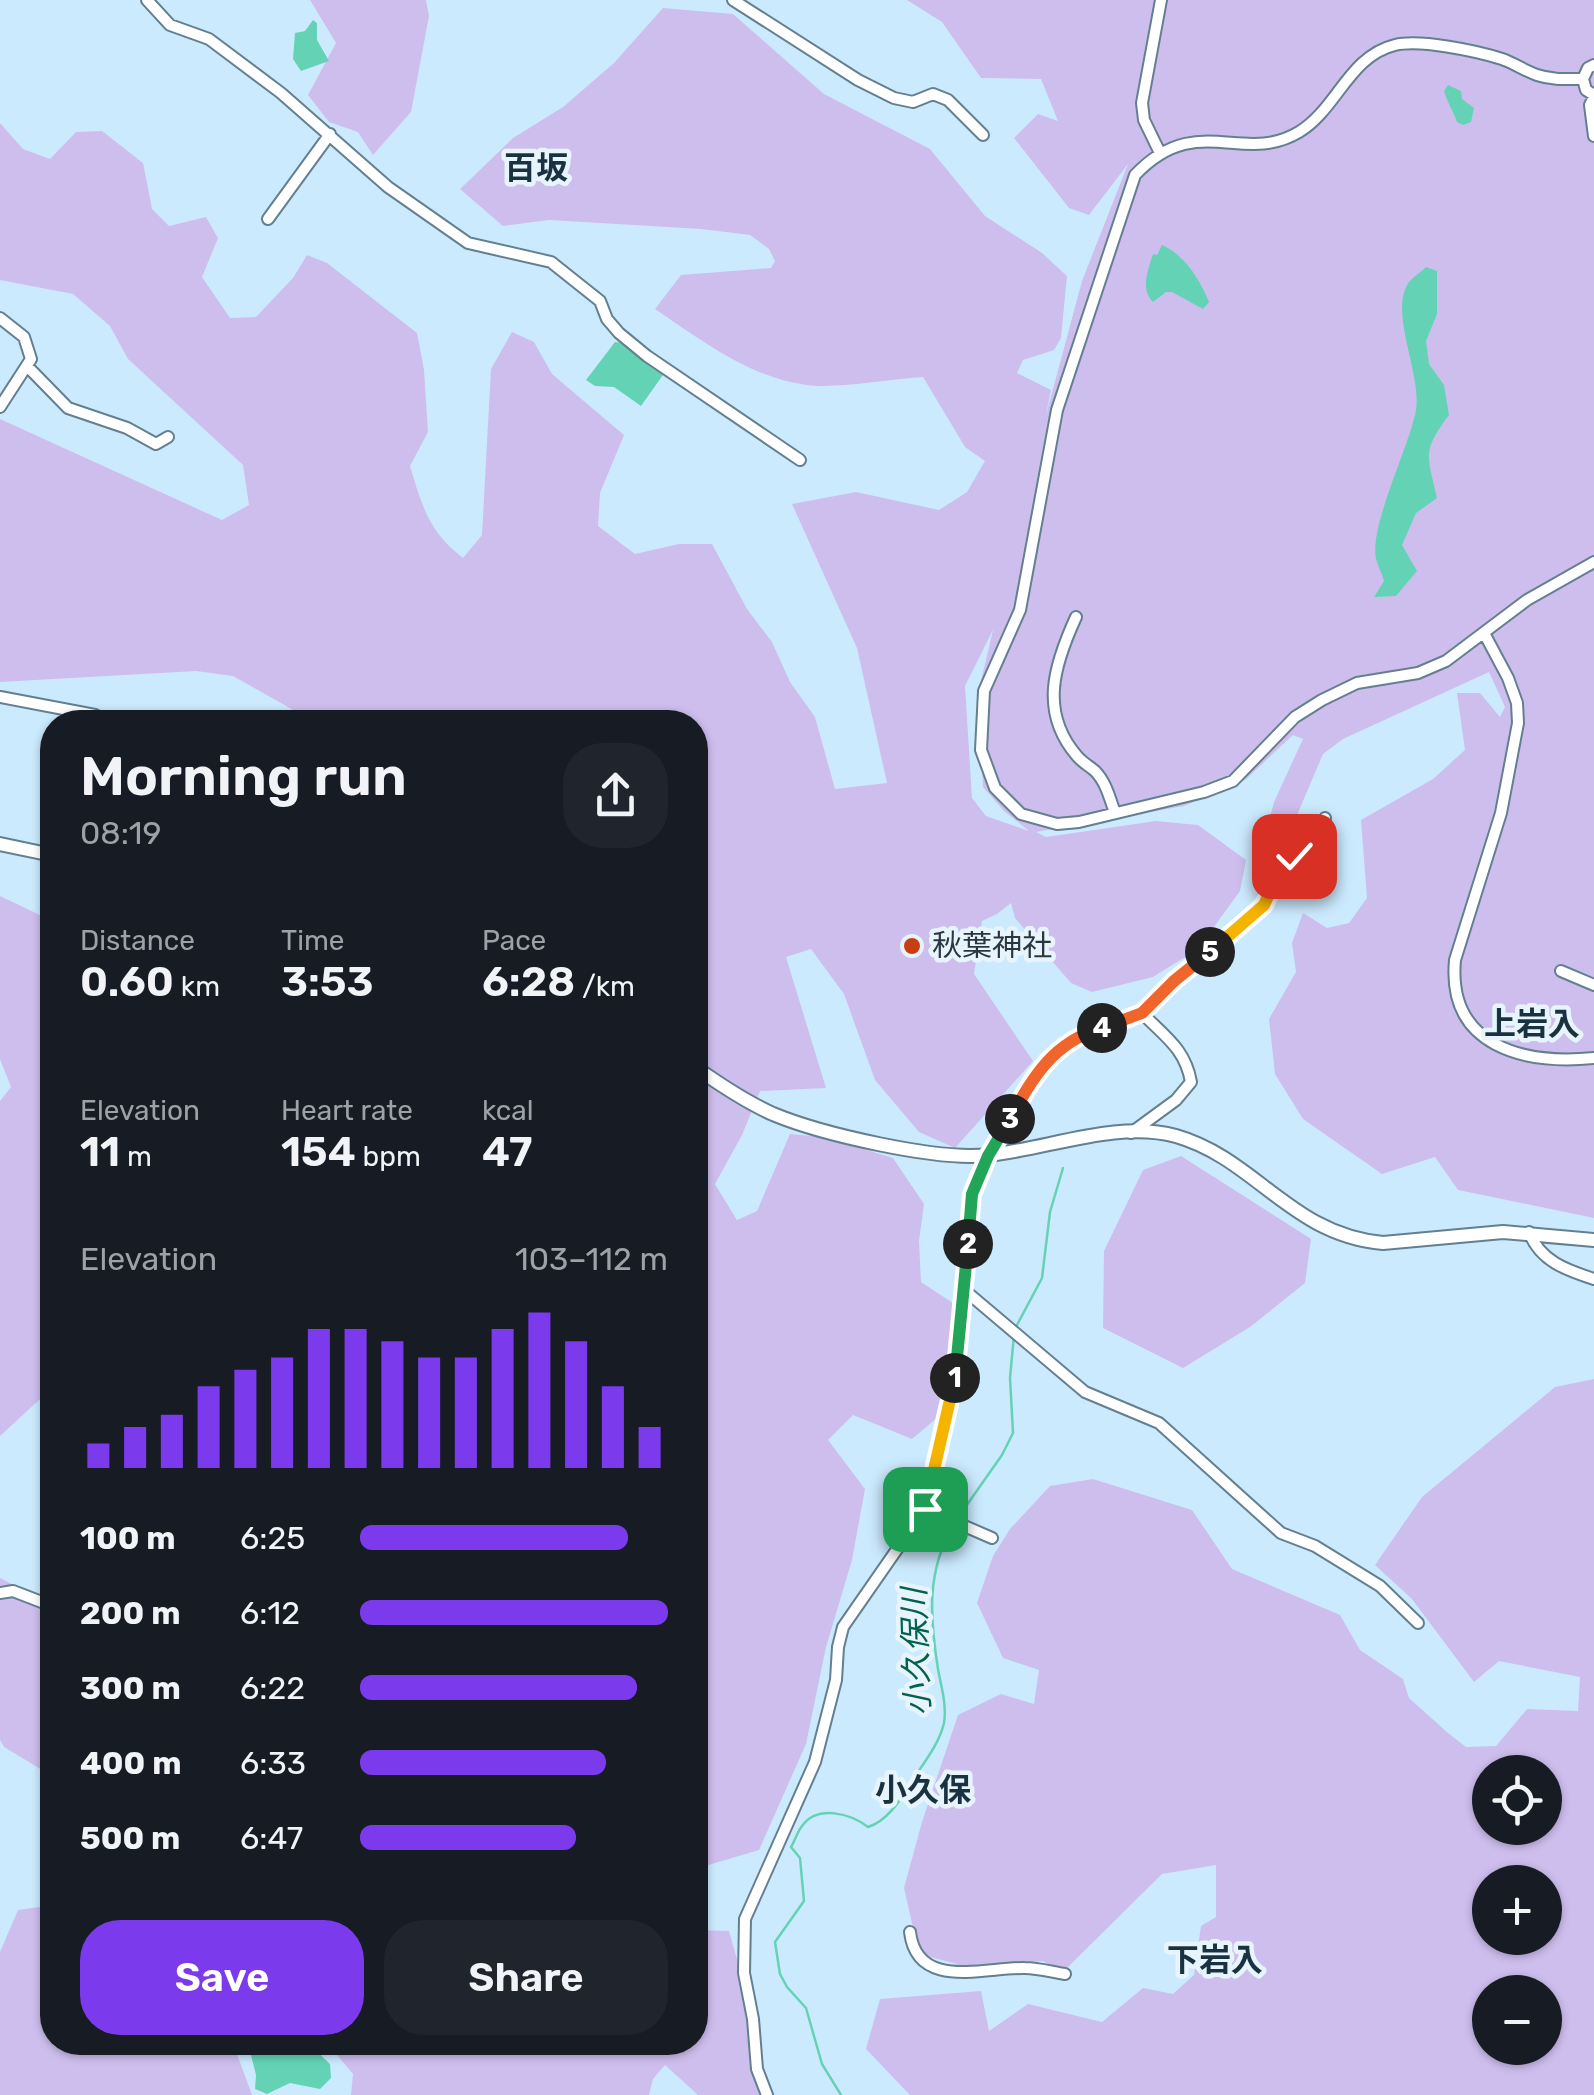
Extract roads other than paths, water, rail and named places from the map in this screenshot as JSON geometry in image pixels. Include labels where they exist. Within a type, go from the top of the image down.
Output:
[{"type":"street","points":[[147,0],[170,25],[209,38],[330,134],[388,187],[468,243],[551,262],[600,301],[619,334],[800,460]]},
{"type":"street","points":[[733,0],[858,80],[894,98],[913,102],[933,94],[948,100],[982,134]]},
{"type":"street","points":[[1160,153],[1144,120],[1142,102],[1161,0]]},
{"type":"street","points":[[1583,79],[1538,76],[1503,59],[1458,50],[1396,44],[1362,62],[1319,115],[1300,131],[1281,140],[1253,143],[1196,140],[1160,153],[1134,176],[1057,410],[1020,610],[990,675],[981,750],[987,772],[995,788],[1020,814],[1057,824],[1234,782],[1295,717],[1322,700],[1357,684],[1418,673],[1446,661],[1527,600],[1594,562]]},
{"type":"street","points":[[1594,65],[1583,79],[1586,90],[1594,96],[1590,105],[1594,136]]},
{"type":"street","points":[[268,219],[330,134]]},
{"type":"street","points":[[0,318],[14,326],[30,350],[28,367],[0,408]]},
{"type":"street","points":[[28,367],[68,408],[126,428],[156,444],[168,437]]},
{"type":"street","points":[[1076,618],[1054,671],[1054,712],[1057,725],[1078,758],[1104,782],[1116,813]]},
{"type":"street","points":[[1484,634],[1508,678],[1517,703],[1518,723],[1501,813],[1455,960],[1457,1005],[1484,1039],[1502,1048],[1542,1057],[1594,1058]]},
{"type":"street","points":[[0,698],[67,710]]},
{"type":"street","points":[[767,2095],[757,2069],[754,2019],[744,1974],[745,1919],[815,1762],[836,1680],[843,1628],[925,1509],[955,1383],[972,1194],[988,1156],[1027,1088],[1066,1042],[1142,1013],[1264,905],[1280,871],[1310,842],[1325,818]]},
{"type":"street","points":[[1278,828],[1294,856]]},
{"type":"street","points":[[0,844],[40,852]]},
{"type":"street","points":[[1560,971],[1594,985]]},
{"type":"street","points":[[1131,1132],[1176,1100],[1190,1082],[1184,1056],[1176,1044],[1142,1013]]},
{"type":"street","points":[[708,1070],[725,1085]]},
{"type":"street","points":[[708,1075],[760,1107],[794,1121],[914,1150],[988,1156],[1131,1132],[1170,1135],[1196,1143],[1308,1220],[1352,1239],[1382,1243],[1488,1232],[1528,1232],[1594,1240]]},
{"type":"street","points":[[1528,1232],[1535,1249],[1550,1262],[1594,1278]]},
{"type":"street","points":[[962,1288],[1086,1392],[1159,1423],[1281,1533],[1316,1546],[1380,1586],[1418,1623]]},
{"type":"street","points":[[925,1509],[992,1538]]},
{"type":"street","points":[[0,1593],[13,1591],[40,1601]]},
{"type":"street","points":[[910,1932],[911,1947],[932,1968],[951,1972],[1028,1967],[1065,1974]]},
{"type":"waterway","name":"小久保川","points":[[1016,1327],[1042,1278],[1050,1212],[1063,1168]]},
{"type":"waterway","name":"小久保川","points":[[957,1519],[1013,1433],[1010,1378],[1014,1335]]},
{"type":"waterway","name":"小久保川","points":[[841,2095],[822,2064],[806,2008],[780,1974],[775,1942],[804,1901],[800,1858],[791,1847],[802,1826],[817,1815],[844,1815],[868,1827],[881,1820],[930,1755],[944,1723],[945,1709],[933,1632],[932,1596],[938,1561],[953,1526]]},
{"type":"place","name":"秋葉神社","points":[[912,946]]},
{"type":"district","name":"百坂","points":[[536,168]]},
{"type":"district","name":"上岩入","points":[[1532,1024]]},
{"type":"district","name":"小久保","points":[[923,1790]]},
{"type":"district","name":"下岩入","points":[[1215,1960]]}]
